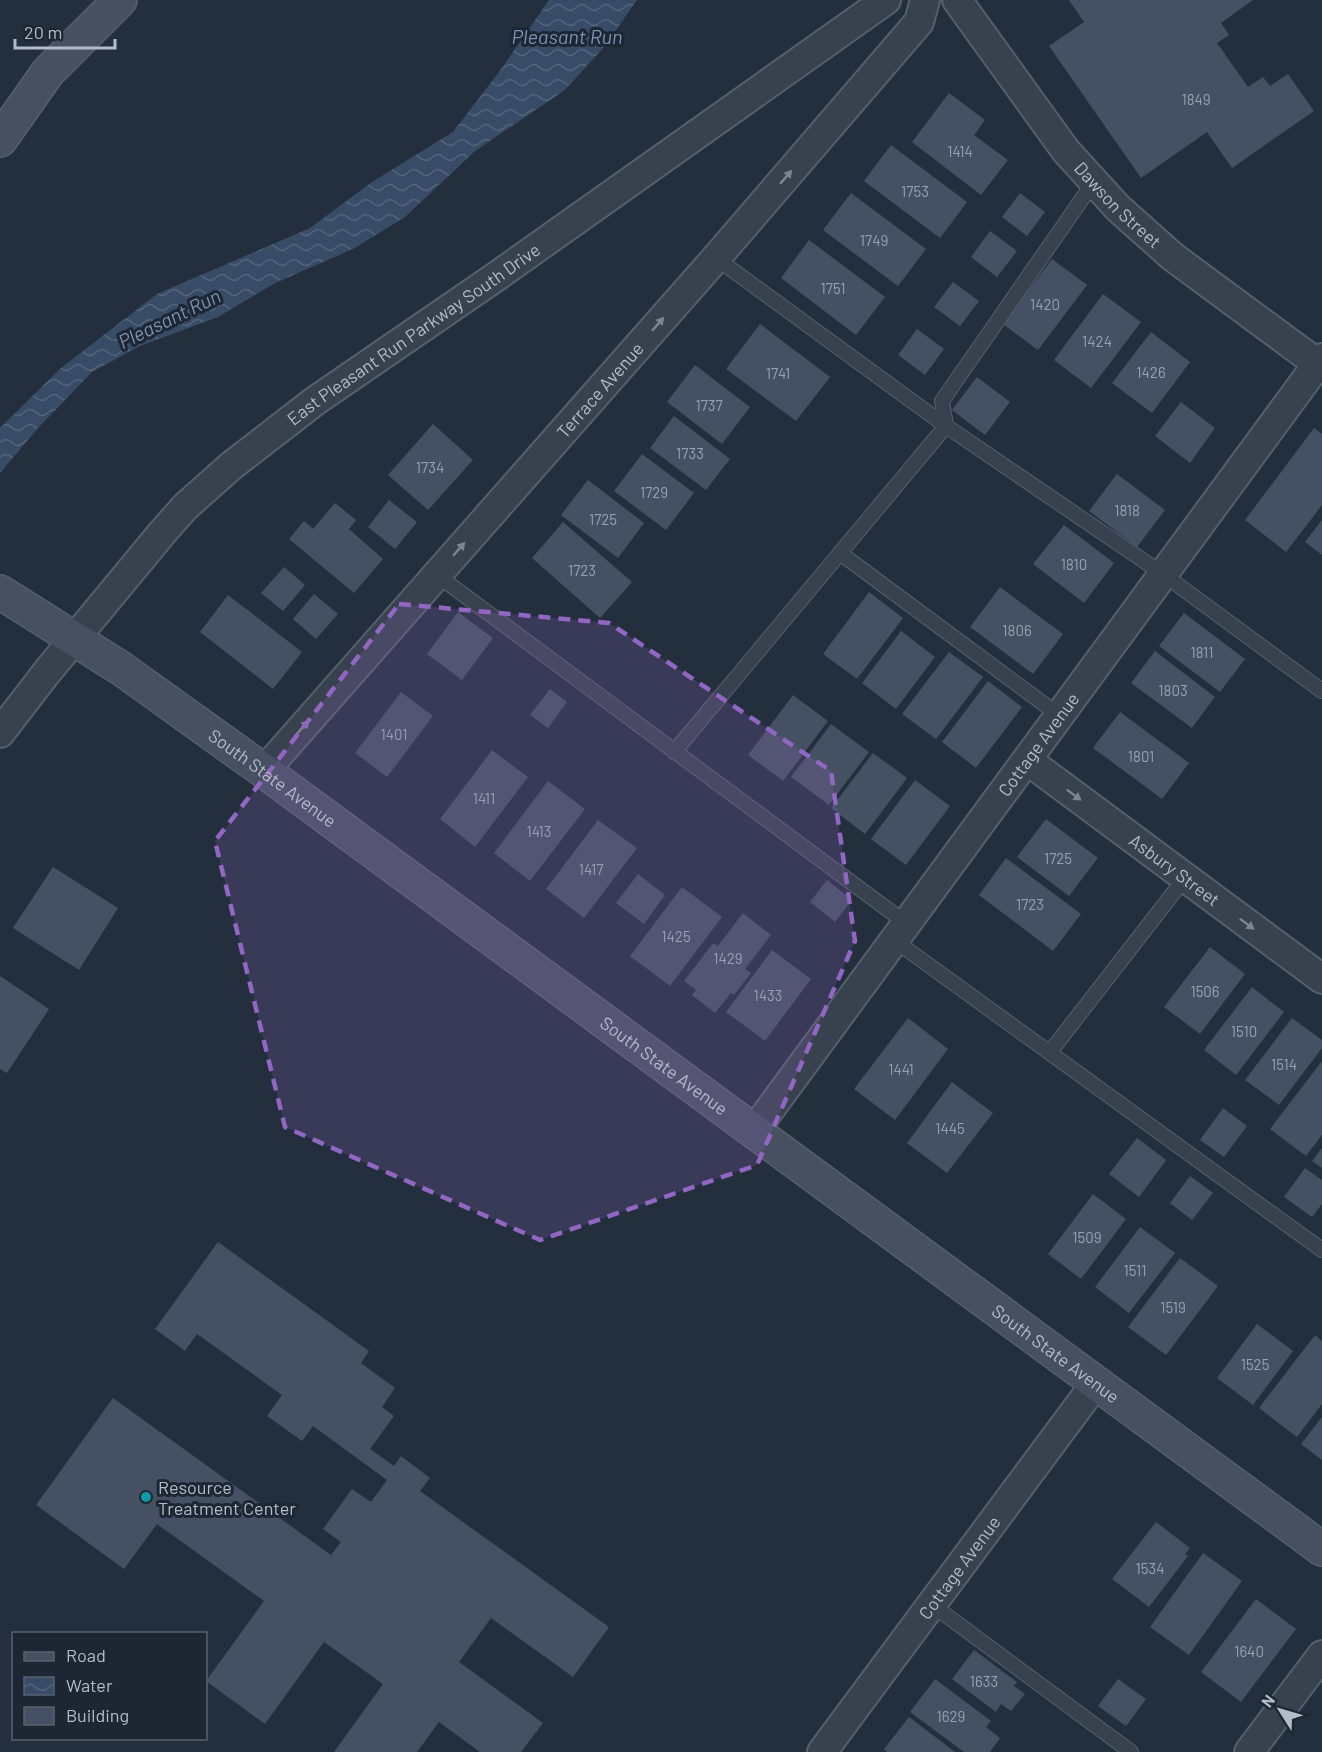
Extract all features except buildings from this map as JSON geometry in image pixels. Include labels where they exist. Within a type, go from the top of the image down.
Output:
[{"type":"street","points":[[0,140],[98,0]]},
{"type":"street","points":[[48,72],[120,0]]},
{"type":"street","name":"East Pleasant Run Parkway South Drive","points":[[0,733],[134,565],[185,507],[261,441],[886,0]]},
{"type":"street","name":"Terrace Avenue","points":[[264,771],[716,258],[919,22],[925,0]]},
{"type":"street","name":"Dawson Street","points":[[957,0],[1066,151],[1093,183],[1133,222],[1173,256],[1320,363]]},
{"type":"street","name":"Cottage Avenue","points":[[754,1131],[1320,363]]},
{"type":"street","name":"South State Avenue","points":[[0,592],[122,669],[264,771],[1322,1549]]},
{"type":"street","name":"Asbury Street","points":[[1027,760],[1322,980]]},
{"type":"street","name":"Cottage Avenue","points":[[822,1752],[1096,1383]]},
{"type":"street","points":[[1249,1752],[1322,1655]]},
{"type":"lane","points":[[674,752],[946,426],[942,401],[1093,183]]},
{"type":"lane","points":[[716,258],[946,426],[1163,574],[1322,691]]},
{"type":"lane","points":[[840,553],[1060,716]]},
{"type":"lane","points":[[437,575],[674,752],[1050,1052],[1322,1250]]},
{"type":"lane","points":[[1050,1052],[1185,878]]},
{"type":"lane","points":[[931,1604],[1131,1752]]},
{"type":"highlighted area","points":[[399,604],[609,623],[831,771],[855,941],[757,1165],[540,1240],[285,1127],[215,841]]},
{"type":"water","name":"Pleasant Run","points":[[549,0],[637,0],[605,46],[565,90],[475,151],[405,217],[353,249],[275,283],[218,317],[140,346],[92,372],[39,427],[0,473],[0,428],[61,368],[157,294],[310,228],[372,182],[453,132],[499,72]]},
{"type":"place","name":"Resource Treatment Center","points":[[146,1497]]}]
